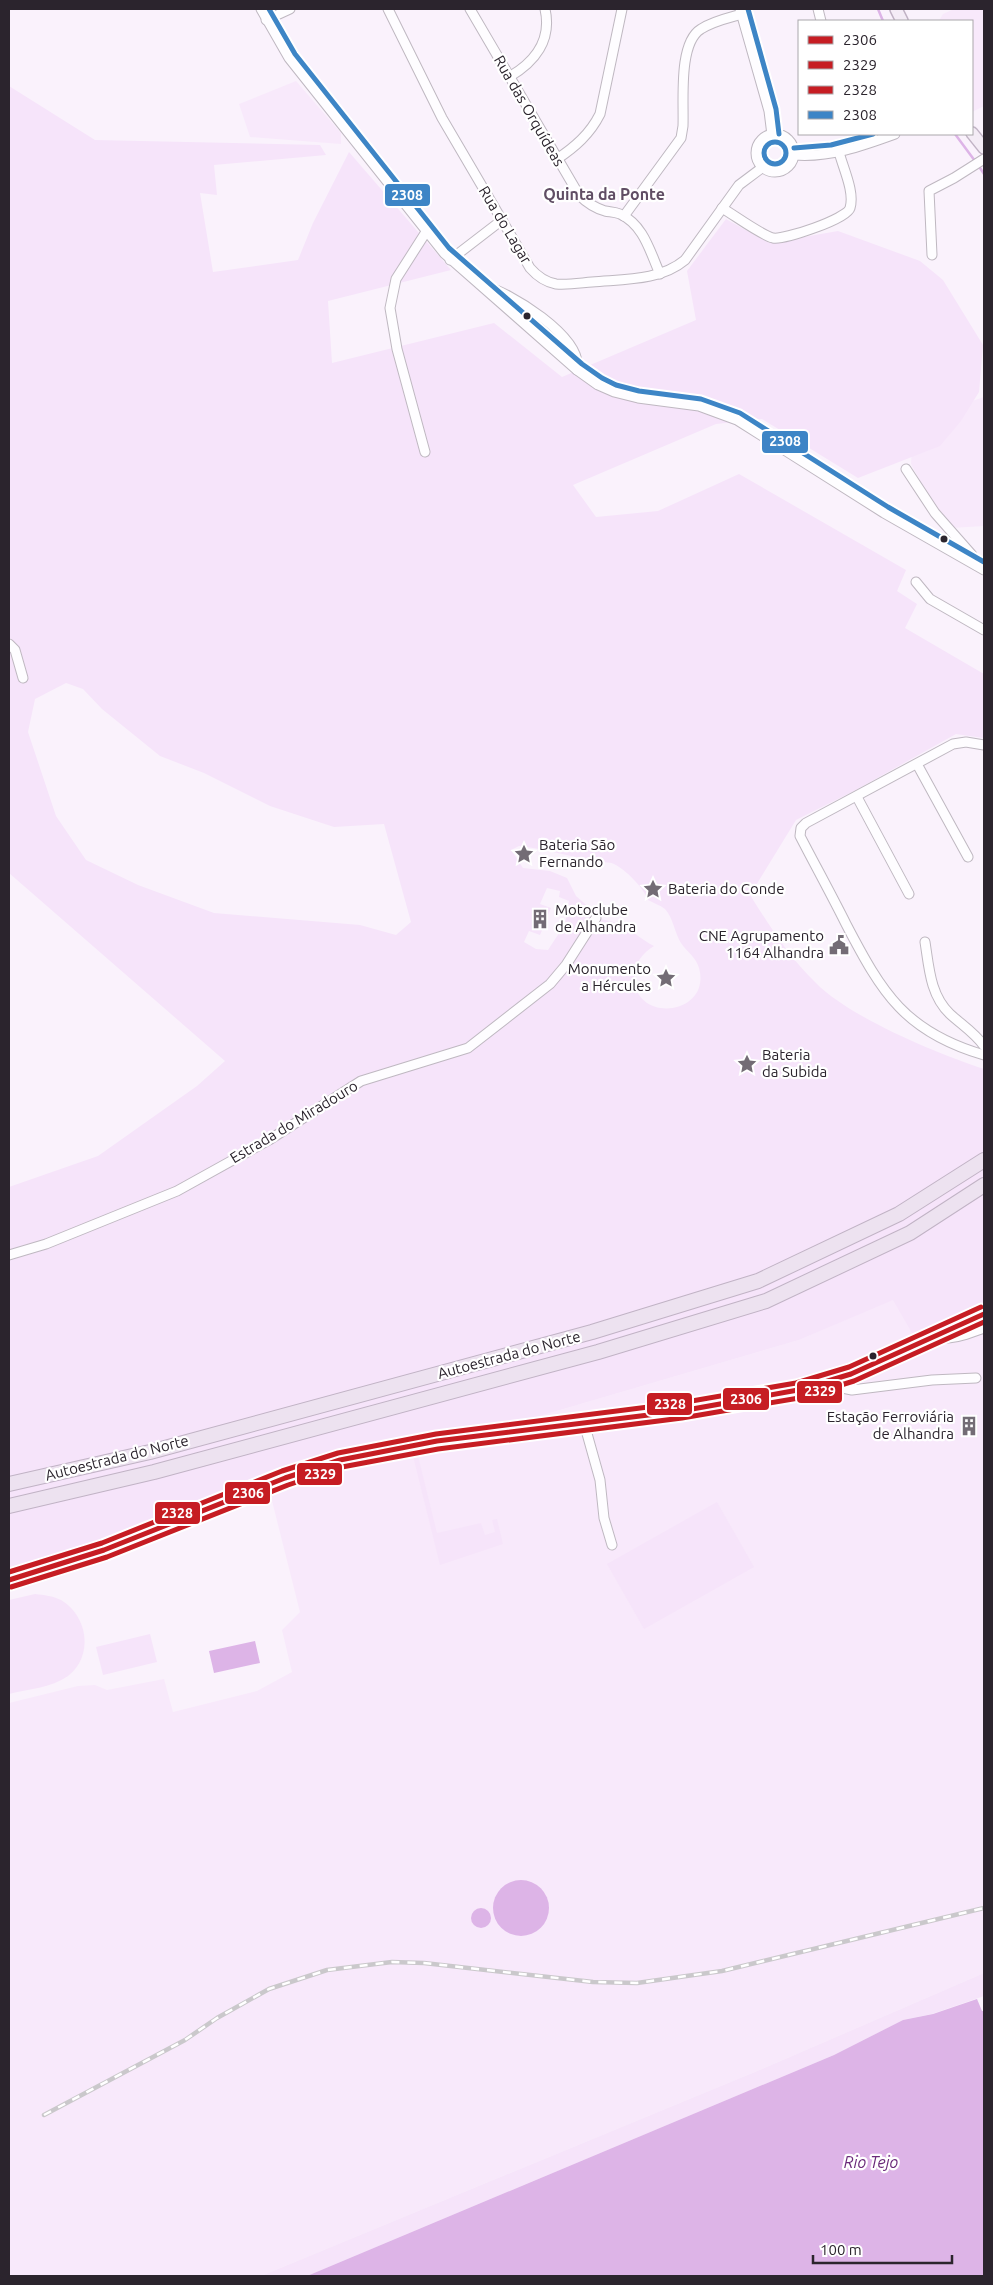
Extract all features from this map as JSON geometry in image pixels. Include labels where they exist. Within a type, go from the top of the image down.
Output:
[{"type":"highway","name":"Autoestrada do Norte","points":[[9,1484],[150,1452],[582,1335],[758,1281],[899,1214],[984,1160]]},
{"type":"highway","name":"Autoestrada do Norte","points":[[9,1506],[164,1469],[569,1360],[766,1301],[910,1232],[984,1185]]},
{"type":"main road","points":[[973,134],[984,148]]},
{"type":"main road","points":[[9,1580],[59,1565],[197,1514],[291,1475],[339,1461],[461,1439],[661,1415],[786,1393],[822,1384],[936,1338],[984,1314]]},
{"type":"street","points":[[261,9],[299,72],[450,260],[577,370],[598,385],[614,392],[638,398],[699,406],[737,420],[884,513],[984,570]]},
{"type":"street","points":[[266,20],[290,9]]},
{"type":"street","name":"Rua do Lagar","points":[[388,9],[442,118],[530,268],[543,279],[563,284],[660,274],[676,268],[686,260],[739,185],[763,168]]},
{"type":"street","name":"Rua das Orquídeas","points":[[470,9],[579,195],[588,203],[631,220],[640,230],[660,274]]},
{"type":"street","points":[[509,77],[526,67],[538,53],[544,36],[547,17],[545,9]]},
{"type":"street","points":[[557,159],[575,147],[594,126],[600,114],[622,9]]},
{"type":"street","points":[[624,216],[680,138],[683,126],[686,54],[691,38],[700,29],[741,12],[770,111],[772,135]]},
{"type":"street","points":[[772,135],[783,136],[788,140],[794,155],[789,166],[784,170],[773,172],[763,168],[759,163],[756,151],[761,140],[772,135]]},
{"type":"street","points":[[794,155],[813,156],[839,152],[889,135]]},
{"type":"street","points":[[722,208],[772,238],[784,238],[842,217],[850,210],[852,198],[839,152]]},
{"type":"street","points":[[932,255],[928,191],[974,167],[984,159]]},
{"type":"street","points":[[450,260],[502,220]]},
{"type":"street","points":[[425,452],[397,349],[390,308],[396,279],[426,232]]},
{"type":"street","points":[[479,284],[500,291],[532,310],[561,334],[578,362],[577,370]]},
{"type":"street","points":[[906,469],[935,513],[972,555],[976,565]]},
{"type":"street","points":[[916,582],[930,599],[984,630]]},
{"type":"street","points":[[9,644],[15,650],[23,678]]},
{"type":"street","points":[[984,745],[959,742],[806,823],[801,828],[800,836],[871,971],[886,993],[928,1031],[963,1049],[984,1055]]},
{"type":"street","points":[[916,764],[968,857]]},
{"type":"street","points":[[857,797],[908,894]]},
{"type":"street","name":"Estrada do Miradouro","points":[[9,1255],[46,1244],[177,1190],[269,1140],[361,1081],[468,1048],[550,984],[566,964],[596,918]]},
{"type":"street","points":[[924,942],[935,993],[950,1014],[973,1033],[984,1046]]},
{"type":"street","points":[[936,1338],[960,1338],[984,1328]]},
{"type":"street","points":[[822,1384],[852,1390],[932,1380],[976,1378]]},
{"type":"street","points":[[584,1423],[600,1480],[604,1518],[612,1545]]},
{"type":"shaded area","points":[[954,9],[984,9],[984,106],[973,112],[973,20],[940,20],[943,14]]},
{"type":"shaded area","points":[[296,81],[341,133],[341,144],[250,137],[239,104]]},
{"type":"shaded area","points":[[9,86],[95,140],[320,145],[326,155],[214,165],[217,195],[200,193],[213,272],[298,260],[313,223],[349,152],[451,270],[328,301],[332,363],[494,323],[562,377],[696,320],[687,271],[726,219],[769,243],[838,231],[920,261],[943,280],[983,345],[979,392],[961,421],[940,446],[858,478],[762,419],[716,424],[573,485],[596,517],[658,511],[739,474],[906,570],[897,591],[917,604],[905,628],[984,674],[984,738],[956,734],[854,791],[796,820],[750,895],[788,952],[806,973],[831,996],[850,1009],[895,1033],[984,1069],[984,1304],[913,1335],[893,1300],[799,1340],[509,1425],[291,1483],[51,1565],[9,1571],[9,1187],[98,1156],[197,1086],[225,1061],[9,873]],"holes":[[[66,683],[83,689],[102,709],[160,756],[204,773],[270,806],[334,827],[384,824],[411,922],[396,935],[360,925],[214,913],[138,885],[86,860],[56,816],[28,732],[35,699]],[[519,846],[555,852],[594,862],[611,863],[624,870],[634,879],[648,900],[668,912],[681,943],[696,961],[699,968],[700,984],[694,996],[684,1004],[672,1008],[658,1008],[646,1002],[638,992],[634,972],[640,959],[654,946],[621,925],[596,918],[598,915],[576,896],[567,878],[550,871],[523,868],[511,850]],[[547,888],[560,891],[559,897],[569,901],[565,924],[548,950],[536,949],[524,942],[529,931],[540,935],[551,908],[540,904]]]},
{"type":"shaded area","points":[[984,397],[984,526],[951,528],[938,513],[911,464],[912,449],[943,411]]},
{"type":"shaded area","points":[[893,1299],[913,1335],[984,1304],[984,1973],[762,2069],[261,2276],[9,2276],[9,1703],[78,1686],[95,1685],[107,1690],[164,1679],[173,1712],[257,1691],[292,1672],[282,1630],[300,1612],[271,1497],[292,1483],[509,1425],[799,1340]]},
{"type":"shaded area","points":[[413,1456],[418,1456],[437,1533],[481,1523],[485,1535],[495,1532],[492,1520],[497,1519],[503,1544],[440,1565]]},
{"type":"shaded area","points":[[717,1502],[754,1567],[644,1629],[607,1564]]},
{"type":"shaded area","points":[[35,1594],[61,1600],[77,1616],[84,1636],[82,1658],[76,1668],[61,1680],[47,1686],[9,1694],[9,1600]]},
{"type":"shaded area","points":[[150,1634],[157,1662],[103,1675],[96,1647]]},
{"type":"shaded area","points":[[984,1973],[984,1996],[932,2014],[903,2020],[834,2055],[307,2276],[261,2276],[762,2069]]},
{"type":"water","points":[[255,1641],[260,1663],[214,1673],[209,1651]]},
{"type":"water","points":[[515,1880],[527,1880],[537,1884],[545,1892],[549,1908],[545,1924],[537,1932],[527,1936],[515,1936],[505,1932],[497,1924],[493,1914],[493,1902],[497,1892],[505,1884]]},
{"type":"water","points":[[481,1908],[488,1911],[491,1918],[488,1925],[481,1928],[474,1925],[471,1918],[474,1911]]},
{"type":"water","name":"Rio Tejo","points":[[977,1999],[982,2011],[984,2011],[984,2276],[307,2276],[834,2055],[903,2020],[933,2014]]},
{"type":"waterway","points":[[878,9],[883,20]]},
{"type":"waterway","points":[[956,135],[975,161]]},
{"type":"waterway","points":[[978,165],[984,174]]},
{"type":"railway","points":[[44,2115],[185,2040],[217,2018],[269,1989],[327,1970],[392,1962],[424,1963],[593,1982],[637,1983],[722,1971],[984,1908]]},
{"type":"transit line","name":"2308","points":[[269,9],[295,54],[449,248],[582,364],[616,385],[639,391],[701,399],[740,413],[888,507],[984,562]]},
{"type":"transit line","name":"2308","points":[[748,9],[776,109],[779,134]]},
{"type":"transit line","name":"2308","points":[[794,148],[831,145],[869,135]]},
{"type":"transit line","name":"2308","points":[[775,142],[783,145],[786,153],[783,161],[775,164],[767,161],[764,153],[767,145],[775,142]]},
{"type":"transit line","name":"2328","points":[[9,1572],[102,1543],[282,1471],[338,1453],[436,1434],[680,1403],[796,1383],[849,1367],[981,1307]]},
{"type":"transit line","name":"2306","points":[[9,1580],[104,1550],[285,1478],[340,1460],[437,1441],[681,1411],[798,1390],[851,1374],[984,1314]]},
{"type":"transit line","name":"2329","points":[[11,1587],[107,1557],[288,1485],[342,1467],[438,1449],[682,1418],[799,1398],[854,1381],[984,1322]]},
{"type":"place","name":"Bateria São Fernando","points":[[524,854]]},
{"type":"place","name":"Bateria do Conde","points":[[653,889]]},
{"type":"place","name":"Motoclube de Alhandra","points":[[540,919]]},
{"type":"place","name":"CNE Agrupamento 1164 Alhandra","points":[[839,945]]},
{"type":"place","name":"Monumento a Hércules","points":[[666,978]]},
{"type":"place","name":"Bateria da Subida","points":[[747,1064]]},
{"type":"place","name":"Estação Ferroviária de Alhandra","points":[[969,1426]]},
{"type":"district","name":"Quinta da Ponte","points":[[604,194]]}]
